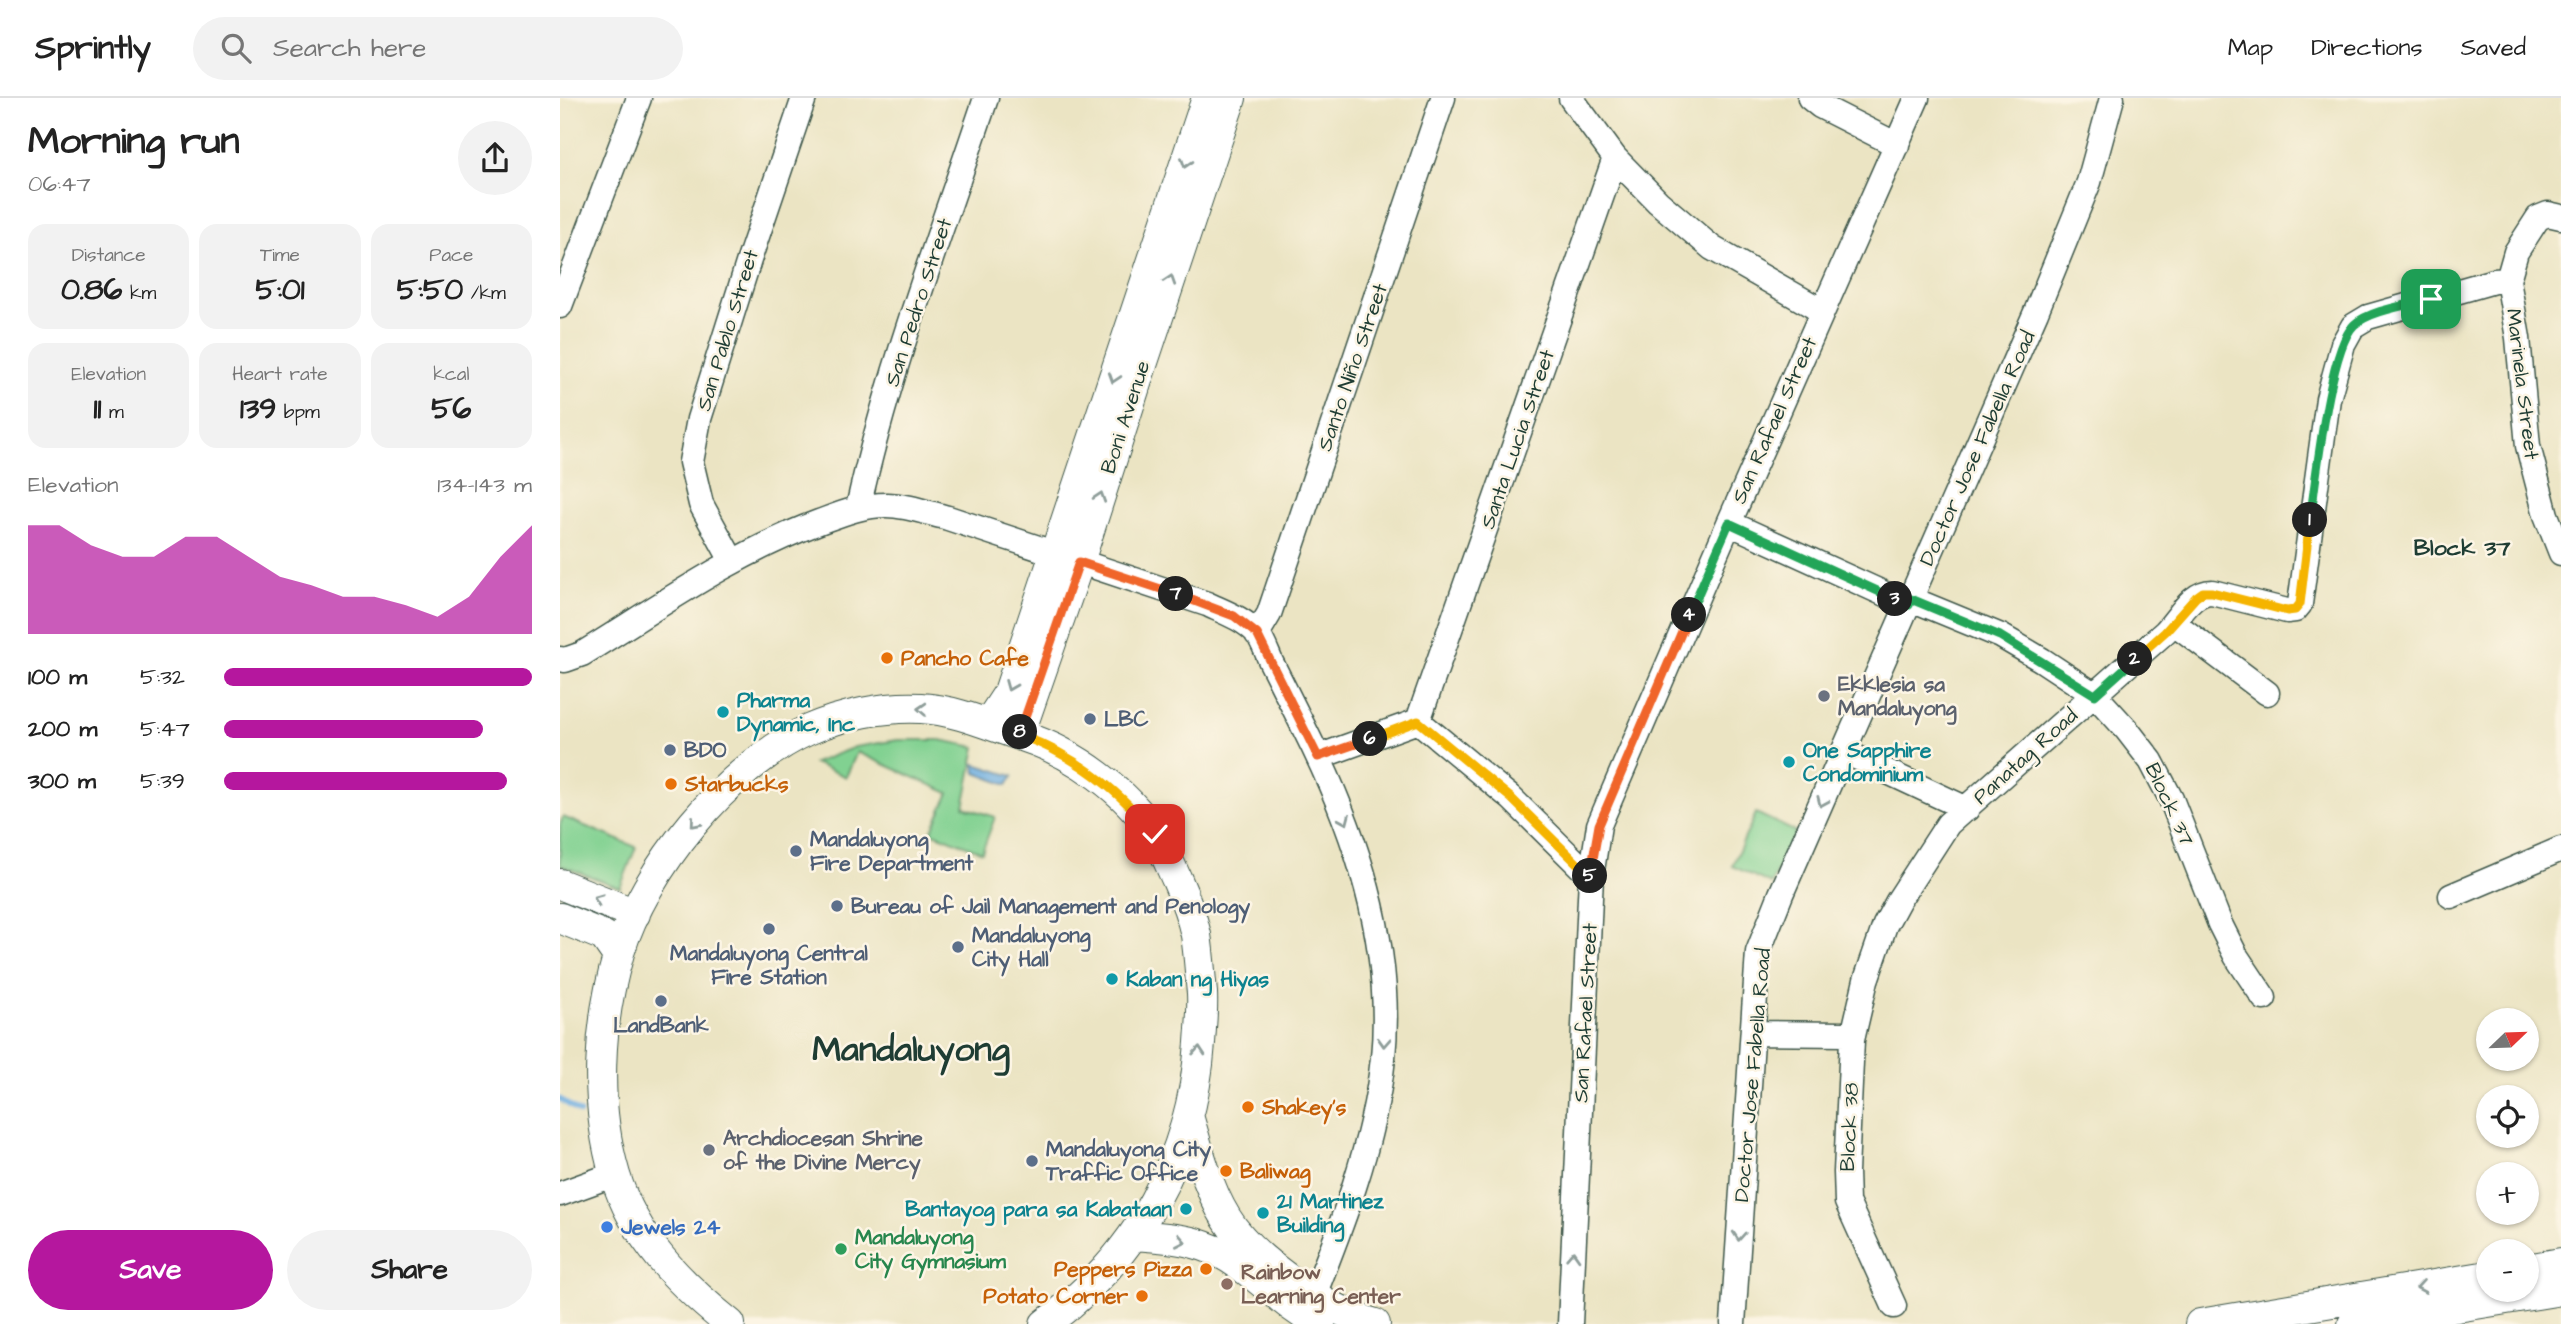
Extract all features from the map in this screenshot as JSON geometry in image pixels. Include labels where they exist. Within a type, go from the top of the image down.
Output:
[{"type":"main road","name":"Boni Avenue","points":[[1019,735],[1067,557],[1208,98]]},
{"type":"main road","name":"Boni Avenue","points":[[988,724],[1009,692],[1067,557],[1231,98]]},
{"type":"main road","points":[[730,1324],[682,1283],[644,1237],[615,1174],[601,1098],[601,1061],[610,991],[618,956],[635,914],[663,862],[696,821],[735,780],[782,745],[809,730],[884,709],[921,708],[956,713],[1046,744],[1107,784],[1135,810],[1155,834],[1184,897],[1195,933],[1203,1005],[1198,1079],[1189,1119],[1165,1185],[1134,1235],[1100,1278],[1073,1304],[1045,1324]]},
{"type":"main road","points":[[560,884],[635,914]]},
{"type":"main road","points":[[560,918],[604,936],[618,956]]},
{"type":"main road","points":[[1189,1119],[1217,1202],[1233,1228],[1310,1315]]},
{"type":"main road","points":[[1134,1235],[1203,1246],[1226,1256],[1310,1315],[1375,1324]]},
{"type":"main road","points":[[2539,1267],[2561,1263]]},
{"type":"main road","points":[[2200,1324],[2476,1278]]},
{"type":"main road","points":[[2353,1324],[2561,1290]]},
{"type":"street","points":[[560,306],[639,98]]},
{"type":"street","name":"San Pablo Street","points":[[732,561],[701,504],[691,462],[707,393],[804,98]]},
{"type":"street","name":"San Pedro Street","points":[[858,508],[894,373],[986,98]]},
{"type":"street","name":"Santo Niño Street","points":[[1257,634],[1269,614],[1443,98]]},
{"type":"street","points":[[1571,98],[1615,158],[1658,202],[1712,248],[1822,311]]},
{"type":"street","points":[[1810,98],[1820,106],[1897,145]]},
{"type":"street","name":"San Rafael Street","points":[[1570,1324],[1591,877],[1599,825],[1917,98]]},
{"type":"street","name":"Doctor Jose Fabella Road","points":[[1733,1324],[1758,952],[2017,357],[2090,182],[2112,98]]},
{"type":"street","name":"Santa Lucia Street","points":[[1418,721],[1615,158]]},
{"type":"street","name":"Marinela Street","points":[[2550,218],[2516,252],[2508,281],[2518,338],[2528,446],[2546,516],[2561,553]]},
{"type":"street","name":"Panatag Road","points":[[1852,1040],[1866,980],[1885,925],[1948,824],[2095,695],[2174,623],[2203,592],[2287,611],[2295,610],[2300,604],[2328,399],[2343,344],[2353,326],[2368,317],[2494,281],[2508,281]]},
{"type":"street","points":[[560,659],[582,654],[732,561],[792,532],[858,508],[886,505],[915,509],[1207,604],[1234,616],[1257,634],[1318,757],[1353,838],[1370,900],[1382,978],[1385,1024],[1378,1095],[1358,1172],[1310,1315]]},
{"type":"street","name":"Block 37","points":[[1729,523],[1910,602],[2000,636],[2095,695],[2151,761],[2188,839],[2220,924],[2236,956],[2264,998]]},
{"type":"street","points":[[2174,623],[2267,693]]},
{"type":"street","points":[[1318,757],[1418,721],[1511,798],[1591,877]]},
{"type":"street","points":[[1845,752],[1967,808]]},
{"type":"street","points":[[2451,896],[2561,849]]},
{"type":"street","points":[[1752,1033],[1846,1034],[1852,1040]]},
{"type":"street","name":"Block 38","points":[[1852,1040],[1847,1202],[1894,1306]]},
{"type":"street","points":[[560,1194],[615,1174]]},
{"type":"green space","points":[[898,740],[940,740],[976,747],[964,807],[995,817],[982,852],[931,832],[949,793],[857,752],[846,777],[814,763],[855,747]]},
{"type":"green space","points":[[1756,813],[1796,832],[1771,884],[1732,866]]},
{"type":"green space","points":[[563,817],[636,847],[620,888],[560,865],[560,825]]},
{"type":"water","points":[[975,764],[1013,776],[1007,785],[976,773]]},
{"type":"waterway","points":[[560,1099],[580,1113]]},
{"type":"place","name":"Pancho Cafe","points":[[887,658]]},
{"type":"place","name":"Ekklesia sa Mandaluyong","points":[[1824,696]]},
{"type":"place","name":"Pharma Dynamic, Inc","points":[[723,712]]},
{"type":"place","name":"LBC","points":[[1090,719]]},
{"type":"place","name":"BDO","points":[[670,750]]},
{"type":"place","name":"One Sapphire Condominium","points":[[1789,762]]},
{"type":"place","name":"Starbucks","points":[[671,784]]},
{"type":"place","name":"Mandaluyong Fire Department","points":[[796,851]]},
{"type":"place","name":"Bureau of Jail Management and Penology","points":[[837,906]]},
{"type":"place","name":"Mandaluyong Central Fire Station","points":[[769,929]]},
{"type":"place","name":"Mandaluyong City Hall","points":[[958,947]]},
{"type":"place","name":"Kaban ng Hiyas","points":[[1112,979]]},
{"type":"place","name":"LandBank","points":[[661,1001]]},
{"type":"place","name":"Shakey's","points":[[1248,1107]]},
{"type":"place","name":"Archdiocesan Shrine of the Divine Mercy","points":[[709,1150]]},
{"type":"place","name":"Mandaluyong City Traffic Office","points":[[1032,1161]]},
{"type":"place","name":"Baliwag","points":[[1226,1171]]},
{"type":"place","name":"Bantayog para sa Kabataan","points":[[1186,1209]]},
{"type":"place","name":"21 Martinez Building","points":[[1263,1213]]},
{"type":"place","name":"Jewels 24","points":[[607,1227]]},
{"type":"place","name":"Mandaluyong City Gymnasium","points":[[841,1249]]},
{"type":"place","name":"Peppers Pizza","points":[[1206,1269]]},
{"type":"place","name":"Rainbow Learning Center","points":[[1227,1284]]},
{"type":"place","name":"Potato Corner","points":[[1142,1296]]},
{"type":"district","name":"Block 37","points":[[2462,547]]},
{"type":"district","name":"Mandaluyong","points":[[911,1048]]},
{"type":"route","points":[[1155,834],[1135,810],[1107,784],[1046,744],[1019,735],[1079,562],[1207,604],[1234,616],[1257,634],[1318,757],[1418,721],[1511,798],[1591,877],[1599,825],[1729,523],[1909,605],[1911,599],[2000,636],[2095,695],[2165,632],[2203,592],[2287,611],[2295,610],[2300,604],[2328,399],[2343,344],[2353,326],[2368,317],[2431,299]]}]
